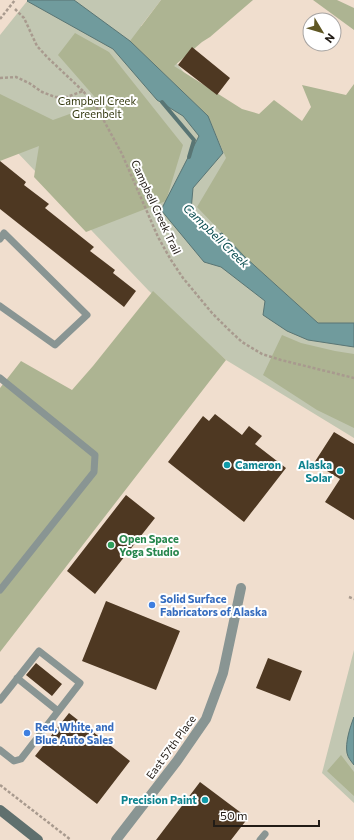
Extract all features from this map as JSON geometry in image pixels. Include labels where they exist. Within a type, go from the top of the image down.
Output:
[{"type":"main road","points":[[2,815],[38,840]]},
{"type":"street","name":"East 57th Place","points":[[116,840],[177,761],[206,719],[223,672],[241,588]]},
{"type":"lane","points":[[0,239],[4,233],[87,315],[55,345],[0,306]]},
{"type":"lane","points":[[0,378],[95,455],[94,472],[0,590]]},
{"type":"lane","points":[[0,700],[39,651],[80,683],[21,759],[14,761],[0,750]]},
{"type":"lane","points":[[17,678],[58,711]]},
{"type":"lane","points":[[260,840],[265,834]]},
{"type":"path","points":[[0,19],[15,0]]},
{"type":"path","name":"Campbell Creek Trail","points":[[15,9],[24,18],[37,46],[83,90],[97,108],[122,154],[158,237],[171,260],[183,278],[218,318],[242,342],[262,354],[354,378]]},
{"type":"path","points":[[0,78],[16,77],[29,83],[42,92],[55,97],[67,97],[83,90]]},
{"type":"path","points":[[349,598],[354,599]]},
{"type":"path","points":[[0,784],[71,840]]},
{"type":"green space","name":"Campbell Creek Greenbelt","points":[[28,0],[161,0],[141,26],[162,45],[194,85],[354,197],[354,438],[226,360],[149,291],[16,151],[0,139],[0,35]]},
{"type":"green space","points":[[161,0],[253,0],[174,66],[242,109],[259,114],[274,100],[302,121],[311,107],[302,85],[346,95],[354,84],[354,323],[318,323],[245,257],[197,207],[226,158],[208,116],[130,41]]},
{"type":"green space","points":[[313,0],[337,0],[354,8],[354,30],[342,21],[342,12],[329,12]]},
{"type":"green space","points":[[75,33],[109,52],[183,145],[166,201],[86,232],[34,177],[39,146],[0,161],[0,94],[53,120],[100,103],[58,55]]},
{"type":"green space","points":[[153,291],[226,360],[0,652],[0,388],[21,361],[72,390]]},
{"type":"green space","points":[[282,335],[301,343],[354,354],[354,428],[317,410],[263,375]]},
{"type":"green space","points":[[354,650],[354,803],[322,773]]},
{"type":"green space","points":[[341,755],[354,772],[354,796],[327,771]]},
{"type":"water","points":[[74,0],[130,41],[208,116],[223,153],[193,188],[191,211],[211,236],[222,233],[245,257],[318,323],[354,323],[354,347],[308,340],[287,331],[263,315],[265,301],[221,267],[204,262],[161,210],[199,136],[183,116],[157,100],[113,49],[27,1]]},
{"type":"water","points":[[354,717],[354,765],[348,756],[347,745],[348,735]]},
{"type":"building","points":[[192,47],[230,78],[217,95],[178,65]]},
{"type":"building","points":[[0,161],[26,182],[24,185],[49,204],[45,208],[94,247],[90,251],[115,270],[113,273],[136,291],[124,307],[0,209]]},
{"type":"building","name":"Cameron","points":[[215,414],[242,435],[249,426],[262,436],[255,444],[286,468],[244,522],[168,462],[203,416],[209,421]]},
{"type":"building","name":"Alaska Solar","points":[[334,432],[354,444],[354,520],[325,502],[340,479],[314,463]]},
{"type":"building","name":"Open Space Yoga Studio","points":[[126,495],[155,518],[95,594],[67,571]]},
{"type":"building","points":[[106,601],[180,631],[156,690],[82,661]]},
{"type":"building","points":[[268,658],[302,671],[290,701],[256,688]]},
{"type":"building","points":[[36,663],[62,684],[52,696],[26,675]]},
{"type":"building","points":[[69,713],[130,761],[97,804],[35,756]]},
{"type":"building","name":"Precision Paint","points":[[200,782],[248,818],[231,840],[156,840]]},
{"type":"waterway","name":"Campbell Creek","points":[[162,102],[194,140],[189,157]]},
{"type":"place","name":"Cameron","points":[[227,465]]},
{"type":"place","name":"Alaska Solar","points":[[340,471]]},
{"type":"place","name":"Open Space Yoga Studio","points":[[111,545]]},
{"type":"place","name":"Solid Surface Fabricators of Alaska","points":[[152,605]]},
{"type":"place","name":"Red, White, and Blue Auto Sales","points":[[27,733]]},
{"type":"place","name":"Precision Paint","points":[[205,800]]}]
